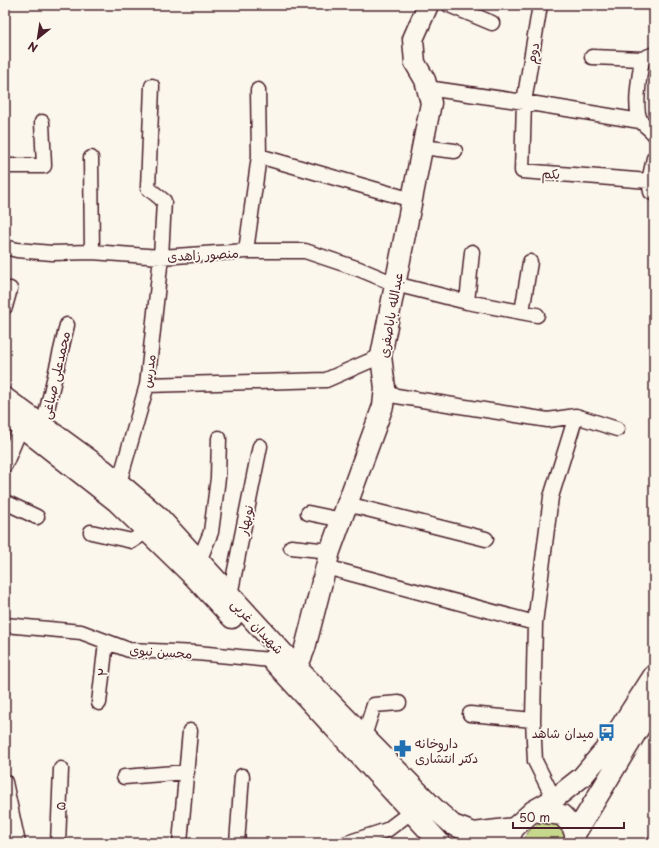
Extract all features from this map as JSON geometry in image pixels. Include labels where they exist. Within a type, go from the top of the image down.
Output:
[{"type":"main road","name":"عبدالله باباصفری","points":[[298,668],[305,648],[328,559],[383,406],[385,388],[381,356],[431,103],[425,80],[415,63],[413,39],[428,5]]},
{"type":"main road","name":"شهیدان غربی","points":[[5,398],[104,470],[159,517],[298,668],[434,808],[454,825],[482,838],[511,836]]},
{"type":"main road","name":"شهیدان غربی","points":[[5,414],[117,502],[194,576],[440,843]]},
{"type":"main road","points":[[511,836],[533,810],[554,799],[584,775],[609,745],[654,675]]},
{"type":"main road","points":[[575,839],[602,788],[654,703]]},
{"type":"main road","points":[[584,775],[587,784],[593,789],[602,788]]},
{"type":"main road","points":[[533,810],[562,815],[572,826],[575,839]]},
{"type":"street","points":[[449,5],[492,23]]},
{"type":"street","name":"دوم","points":[[524,102],[540,5]]},
{"type":"street","points":[[592,57],[648,56],[637,107],[640,121]]},
{"type":"street","name":"مدرس","points":[[119,483],[147,385],[161,257],[164,201],[148,188],[152,86]]},
{"type":"street","points":[[427,88],[640,121],[651,129],[654,134]]},
{"type":"street","points":[[246,251],[258,156],[258,90]]},
{"type":"street","name":"یکم","points":[[524,102],[522,171],[649,181]]},
{"type":"street","points":[[5,166],[44,166],[42,122]]},
{"type":"street","points":[[422,147],[455,151]]},
{"type":"street","points":[[258,156],[412,200]]},
{"type":"street","points":[[91,158],[92,252]]},
{"type":"street","points":[[654,158],[649,181],[651,192],[654,194]]},
{"type":"street","name":"منصور زاهدی","points":[[5,246],[17,250],[52,253],[92,252],[161,257],[246,251],[305,251],[359,269],[395,284],[467,302],[537,315]]},
{"type":"street","points":[[467,302],[472,252]]},
{"type":"street","points":[[522,312],[530,262]]},
{"type":"street","points":[[5,307],[10,289]]},
{"type":"street","name":"محمدعلی صباغی","points":[[43,426],[67,325]]},
{"type":"street","points":[[147,385],[326,380],[381,356]]},
{"type":"street","points":[[384,394],[548,420],[576,416],[617,429]]},
{"type":"street","points":[[554,799],[535,761],[533,720],[535,623],[551,497],[576,416]]},
{"type":"street","points":[[6,463],[22,427]]},
{"type":"street","points":[[199,561],[211,532],[218,478],[219,438]]},
{"type":"street","name":"نوبهار","points":[[230,595],[260,446]]},
{"type":"street","points":[[5,502],[37,517]]},
{"type":"street","points":[[308,513],[344,512],[486,539]]},
{"type":"street","points":[[91,532],[132,541],[147,531]]},
{"type":"street","points":[[291,547],[535,623]]},
{"type":"street","name":"محسن نبوی","points":[[5,625],[81,632],[129,650],[197,653],[271,660]]},
{"type":"street","name":"۲","points":[[99,703],[106,642]]},
{"type":"street","points":[[364,736],[374,705],[400,703]]},
{"type":"street","points":[[470,714],[533,720]]},
{"type":"street","points":[[180,843],[190,731]]},
{"type":"street","name":"۵","points":[[58,843],[61,769]]},
{"type":"street","points":[[124,777],[187,772]]},
{"type":"street","points":[[237,843],[242,776]]},
{"type":"street","points":[[5,782],[18,843]]},
{"type":"street","points":[[347,843],[387,830],[411,812]]},
{"type":"green space","points":[[541,821],[558,822],[566,830],[568,843],[522,843],[529,831]]},
{"type":"place","name":"میدان شاهد","points":[[607,732]]},
{"type":"place","name":"داروخانه دکتر انتشاری","points":[[402,749]]}]
